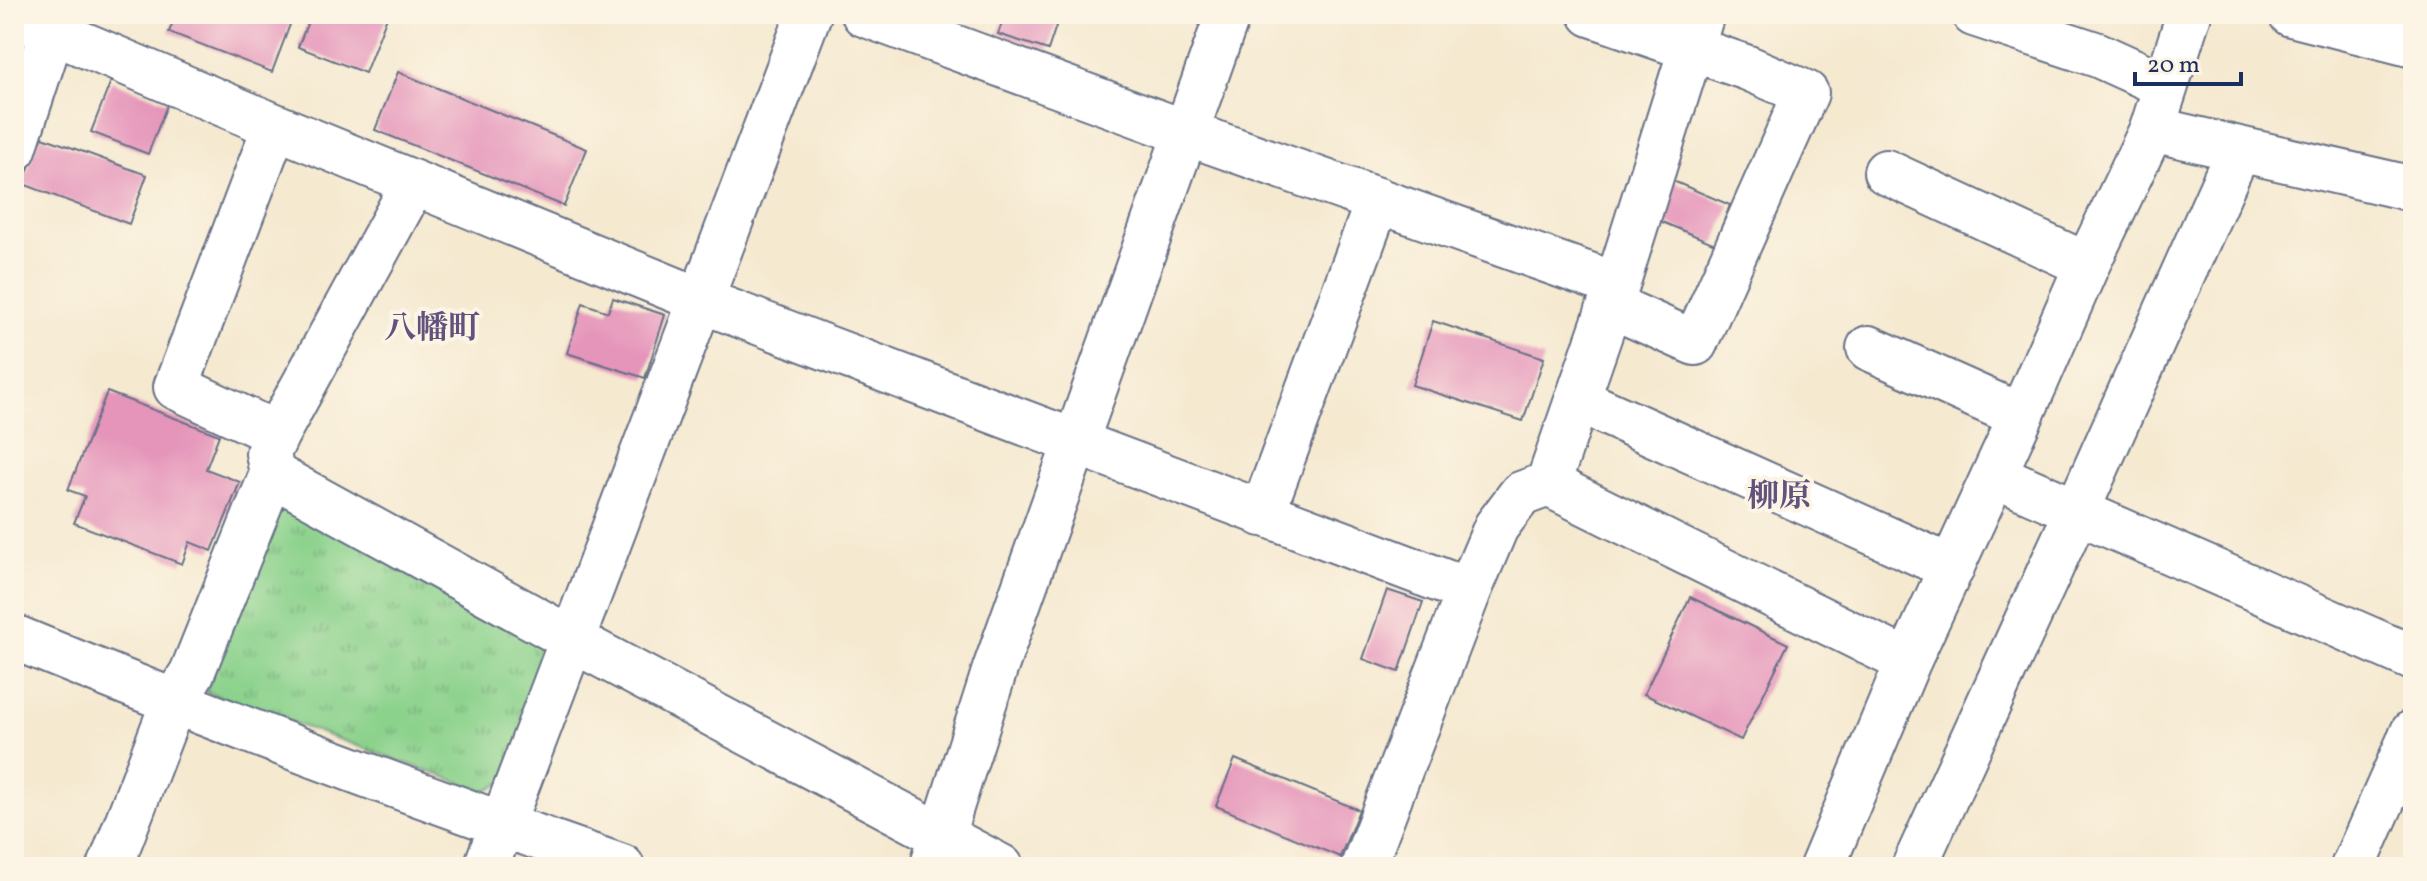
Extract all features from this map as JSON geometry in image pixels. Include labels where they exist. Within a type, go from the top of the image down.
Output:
[{"type":"street","points":[[486,867],[809,14]]},
{"type":"street","points":[[864,14],[1378,200],[1613,295],[1695,343],[1806,93],[1748,68],[1697,31],[1591,14]]},
{"type":"street","points":[[938,852],[995,669],[1228,14]]},
{"type":"street","points":[[1974,14],[2098,55],[2166,86]]},
{"type":"street","points":[[1822,867],[1908,662],[2087,265],[2152,129],[2189,14]]},
{"type":"street","points":[[2291,14],[2413,45]]},
{"type":"street","points":[[14,149],[42,20],[275,126],[700,300],[1469,591]]},
{"type":"street","points":[[1548,484],[1613,295],[1697,31]]},
{"type":"street","points":[[275,126],[176,387],[275,454],[573,640],[938,852],[1001,867]]},
{"type":"street","points":[[2152,129],[2413,189]]},
{"type":"street","points":[[1914,867],[2239,149]]},
{"type":"street","points":[[1886,172],[2087,265]]},
{"type":"street","points":[[110,867],[173,703],[192,673],[275,454],[414,183]]},
{"type":"street","points":[[1262,514],[1378,200]]},
{"type":"street","points":[[1869,348],[2021,416]]},
{"type":"street","points":[[1578,400],[1952,568]]},
{"type":"street","points":[[1994,475],[2413,658]]},
{"type":"street","points":[[1363,867],[1496,527],[1521,494],[1548,484],[1908,662]]},
{"type":"street","points":[[14,637],[173,703],[622,867]]},
{"type":"street","points":[[2353,867],[2413,732]]},
{"type":"green space","points":[[281,501],[542,641],[550,655],[504,782],[484,791],[206,692]]},
{"type":"building","points":[[176,14],[294,14],[272,72],[169,32]]},
{"type":"building","points":[[311,14],[388,14],[365,73],[298,47]]},
{"type":"building","points":[[1005,14],[1060,14],[1048,50],[998,34]]},
{"type":"building","points":[[398,72],[587,149],[564,206],[375,130]]},
{"type":"building","points":[[111,81],[168,102],[148,154],[91,132]]},
{"type":"building","points":[[40,136],[147,175],[129,224],[23,184]]},
{"type":"building","points":[[1673,181],[1730,205],[1715,244],[1657,220]]},
{"type":"building","points":[[613,298],[665,315],[645,378],[567,353],[583,303],[608,312]]},
{"type":"building","points":[[1433,321],[1544,358],[1523,421],[1412,385]]},
{"type":"building","points":[[107,392],[219,435],[206,469],[240,482],[212,551],[190,542],[182,564],[74,523],[85,496],[68,490]]},
{"type":"building","points":[[1387,590],[1423,602],[1399,672],[1363,659]]},
{"type":"building","points":[[1690,597],[1788,644],[1741,740],[1644,694]]},
{"type":"building","points":[[1235,759],[1359,810],[1340,857],[1216,806]]},
{"type":"district","name":"八幡町","points":[[432,327]]},
{"type":"district","name":"柳原","points":[[1779,495]]}]
